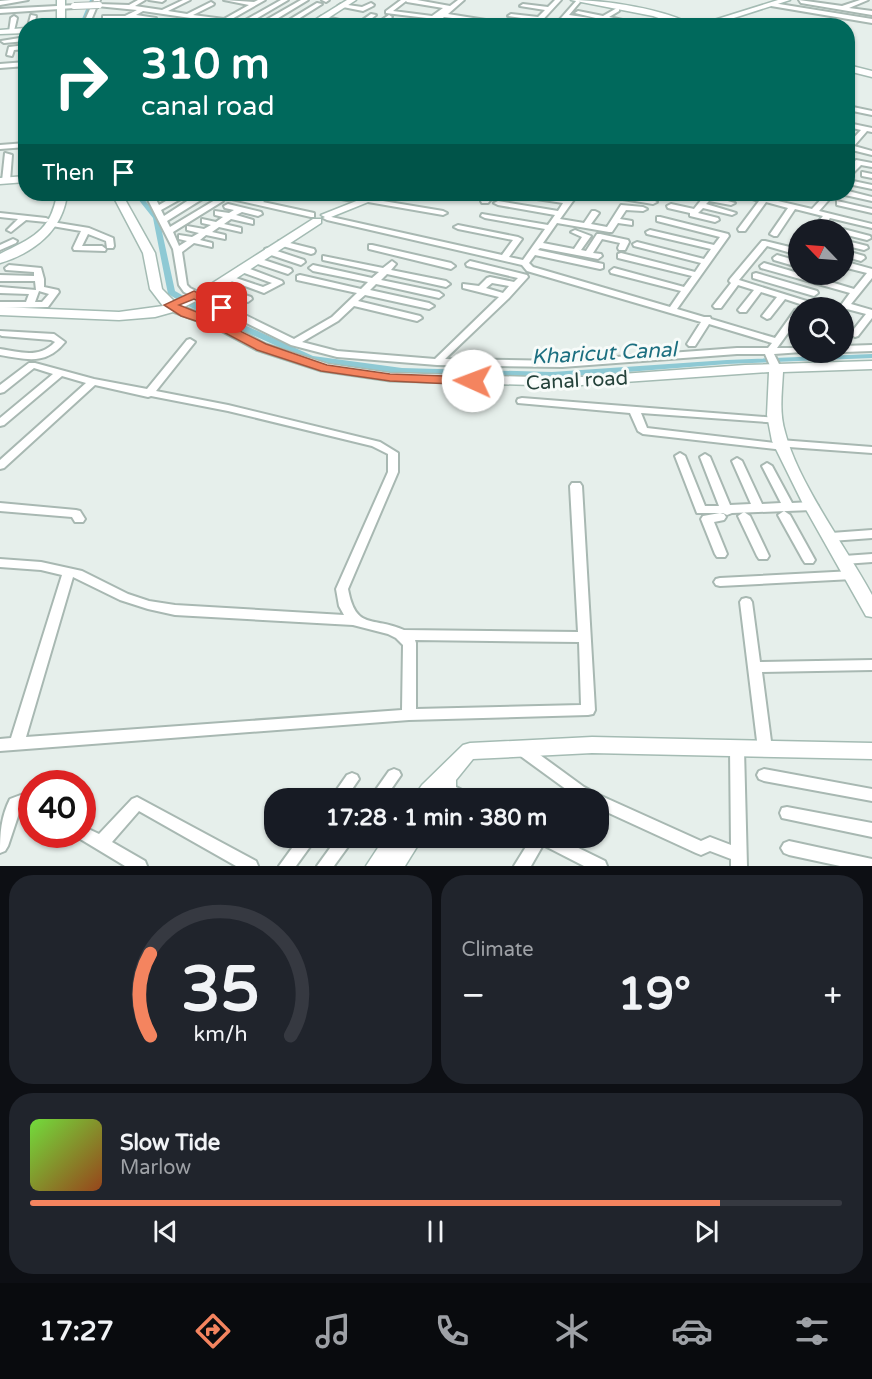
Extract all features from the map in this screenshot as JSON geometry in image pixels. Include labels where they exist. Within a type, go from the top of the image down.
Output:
[{"type":"street","points":[[4,2],[25,0]]},
{"type":"street","points":[[104,0],[144,9],[214,18]]},
{"type":"street","points":[[0,11],[14,14],[32,13],[58,3],[74,6],[98,3],[132,5],[142,0]]},
{"type":"street","points":[[152,0],[162,0]]},
{"type":"street","points":[[164,11],[187,0]]},
{"type":"street","points":[[227,0],[255,4]]},
{"type":"street","points":[[230,18],[262,0]]},
{"type":"street","points":[[253,18],[285,0]]},
{"type":"street","points":[[273,18],[305,0]]},
{"type":"street","points":[[323,18],[351,0]]},
{"type":"street","points":[[438,18],[448,6],[430,11],[388,12],[405,0],[454,5]]},
{"type":"street","points":[[420,1],[430,11],[433,18],[441,15],[461,0]]},
{"type":"street","points":[[529,0],[556,2]]},
{"type":"street","points":[[565,0],[666,18]]},
{"type":"street","points":[[813,18],[822,8],[838,0]]},
{"type":"street","points":[[408,10],[420,1]]},
{"type":"street","points":[[577,1],[657,18]]},
{"type":"street","points":[[562,18],[577,1]]},
{"type":"street","points":[[541,18],[556,2]]},
{"type":"street","points":[[801,2],[850,18]]},
{"type":"street","points":[[841,9],[857,2],[872,8]]},
{"type":"street","points":[[57,18],[58,3]]},
{"type":"street","points":[[58,3],[60,18]]},
{"type":"street","points":[[88,18],[98,3]]},
{"type":"street","points":[[190,14],[210,4]]},
{"type":"street","points":[[295,18],[319,4]]},
{"type":"street","points":[[783,4],[822,8]]},
{"type":"street","points":[[783,4],[784,14],[813,18],[872,14]]},
{"type":"street","points":[[730,18],[783,4],[872,14]]},
{"type":"street","points":[[341,6],[363,9],[371,5]]},
{"type":"street","points":[[193,6],[204,7]]},
{"type":"street","points":[[395,6],[408,10]]},
{"type":"street","points":[[523,6],[549,9]]},
{"type":"street","points":[[105,16],[126,18],[144,9]]},
{"type":"street","points":[[578,13],[604,18],[617,10]]},
{"type":"street","points":[[286,11],[303,13]]},
{"type":"street","points":[[517,11],[544,14]]},
{"type":"street","points":[[332,12],[351,15]]},
{"type":"street","points":[[32,13],[32,18]]},
{"type":"street","points":[[11,31],[14,14]]},
{"type":"street","points":[[369,18],[373,15]]},
{"type":"street","points":[[441,15],[454,18]]},
{"type":"street","points":[[565,16],[579,18]]},
{"type":"street","points":[[855,20],[871,24]]},
{"type":"street","points":[[2,38],[11,31],[18,31]]},
{"type":"street","points":[[2,38],[18,33]]},
{"type":"street","points":[[2,38],[18,41]]},
{"type":"street","points":[[6,64],[11,48],[18,46]]},
{"type":"street","points":[[855,69],[872,73]]},
{"type":"street","points":[[855,102],[872,106]]},
{"type":"street","points":[[855,109],[872,113]]},
{"type":"street","points":[[855,116],[872,120]]},
{"type":"street","points":[[855,141],[869,128]]},
{"type":"street","points":[[5,136],[1,147],[18,146]]},
{"type":"street","points":[[855,149],[872,153]]},
{"type":"street","points":[[8,155],[3,181],[18,180]]},
{"type":"street","points":[[855,161],[872,165]]},
{"type":"street","points":[[855,166],[859,162]]},
{"type":"street","points":[[856,183],[872,187]]},
{"type":"street","points":[[855,195],[872,199]]},
{"type":"street","points":[[50,222],[51,201]]},
{"type":"street","points":[[0,251],[35,240],[61,207],[61,201]]},
{"type":"street","points":[[123,201],[149,253],[159,296],[172,306]]},
{"type":"street","points":[[156,201],[177,251],[183,285],[196,295]]},
{"type":"street","points":[[158,209],[171,201]]},
{"type":"street","points":[[163,220],[193,201]]},
{"type":"street","points":[[169,231],[212,201]]},
{"type":"street","points":[[248,201],[525,263],[530,269],[776,341]]},
{"type":"street","points":[[196,295],[318,217],[349,201]]},
{"type":"street","points":[[0,308],[139,315],[172,306],[213,287],[318,217],[356,201]]},
{"type":"street","points":[[390,201],[443,213]]},
{"type":"street","points":[[525,263],[569,202],[562,201]]},
{"type":"street","points":[[647,201],[653,202]]},
{"type":"street","points":[[703,201],[693,214],[715,220]]},
{"type":"street","points":[[726,201],[731,203]]},
{"type":"street","points":[[742,229],[757,201]]},
{"type":"street","points":[[774,201],[872,226]]},
{"type":"street","points":[[774,234],[788,201]]},
{"type":"street","points":[[814,211],[823,201]]},
{"type":"street","points":[[498,202],[586,226],[621,232]]},
{"type":"street","points":[[840,203],[872,211]]},
{"type":"street","points":[[228,206],[258,214]]},
{"type":"street","points":[[671,206],[732,213]]},
{"type":"street","points":[[609,230],[624,207],[643,209]]},
{"type":"street","points":[[177,251],[241,209]]},
{"type":"street","points":[[218,213],[250,222]]},
{"type":"street","points":[[586,226],[595,213]]},
{"type":"street","points":[[3,215],[86,230],[110,240],[106,247],[77,248],[86,230]]},
{"type":"street","points":[[825,219],[829,215]]},
{"type":"street","points":[[485,216],[550,228]]},
{"type":"street","points":[[11,230],[24,218]]},
{"type":"street","points":[[660,219],[725,235],[673,309]]},
{"type":"street","points":[[616,220],[630,223]]},
{"type":"street","points":[[206,221],[238,230]]},
{"type":"street","points":[[458,227],[518,239],[504,258]]},
{"type":"street","points":[[190,228],[222,237]]},
{"type":"street","points":[[575,232],[587,236],[576,252]]},
{"type":"street","points":[[650,232],[717,248]]},
{"type":"street","points":[[854,234],[867,238]]},
{"type":"street","points":[[588,254],[600,236],[623,240],[625,242],[622,252],[697,275]]},
{"type":"street","points":[[183,237],[208,245]]},
{"type":"street","points":[[294,343],[335,319],[354,303],[417,239]]},
{"type":"street","points":[[0,251],[13,241]]},
{"type":"street","points":[[282,243],[311,252]]},
{"type":"street","points":[[736,282],[733,279],[765,243],[788,249]]},
{"type":"street","points":[[637,244],[707,262]]},
{"type":"street","points":[[854,245],[864,248]]},
{"type":"street","points":[[372,247],[451,266]]},
{"type":"street","points":[[537,248],[598,256]]},
{"type":"street","points":[[537,248],[600,266]]},
{"type":"street","points":[[268,251],[301,262]]},
{"type":"street","points":[[854,256],[861,258]]},
{"type":"street","points":[[326,258],[391,265],[446,284]]},
{"type":"street","points":[[777,258],[788,261]]},
{"type":"street","points":[[255,260],[288,271]]},
{"type":"street","points":[[437,362],[506,296],[523,276],[470,264]]},
{"type":"street","points":[[764,266],[788,273]]},
{"type":"street","points":[[852,297],[867,285],[872,272],[854,267]]},
{"type":"street","points":[[0,308],[45,305],[55,292],[40,289],[38,270],[9,268]]},
{"type":"street","points":[[313,268],[439,295]]},
{"type":"street","points":[[227,278],[264,290],[279,283],[242,269]]},
{"type":"street","points":[[614,271],[687,290]]},
{"type":"street","points":[[756,276],[814,293]]},
{"type":"street","points":[[0,278],[40,279]]},
{"type":"street","points":[[300,278],[429,306]]},
{"type":"street","points":[[5,293],[22,279]]},
{"type":"street","points":[[480,290],[491,279],[516,285]]},
{"type":"street","points":[[736,282],[788,298]]},
{"type":"street","points":[[718,306],[736,282]]},
{"type":"street","points":[[811,297],[820,285]]},
{"type":"street","points":[[832,285],[856,292]]},
{"type":"street","points":[[466,286],[506,296]]},
{"type":"street","points":[[213,287],[248,299]]},
{"type":"street","points":[[743,310],[759,289]]},
{"type":"street","points":[[5,293],[35,291],[29,306]]},
{"type":"street","name":"Canal road","points":[[196,295],[294,343],[337,354],[437,362],[562,364],[788,351]]},
{"type":"street","points":[[768,316],[783,296]]},
{"type":"street","points":[[354,303],[417,318]]},
{"type":"street","name":"Canal road","points":[[172,306],[292,359],[326,368],[390,377],[567,382],[775,367],[872,365]]},
{"type":"street","points":[[854,309],[872,313],[855,334]]},
{"type":"street","points":[[335,319],[345,322]]},
{"type":"street","points":[[692,344],[707,319]]},
{"type":"street","points":[[788,325],[766,352],[775,367],[777,421],[782,445],[814,510],[872,611]]},
{"type":"street","points":[[0,352],[41,356],[53,352],[60,342],[59,339],[1,334]]},
{"type":"street","points":[[148,394],[190,342]]},
{"type":"street","points":[[854,349],[872,348]]},
{"type":"street","points":[[0,390],[41,356]]},
{"type":"street","points":[[32,365],[93,382],[228,408],[353,438],[385,447],[393,453],[393,472],[342,590],[344,611],[354,620]]},
{"type":"street","points":[[0,423],[60,373]]},
{"type":"street","points":[[0,466],[93,382]]},
{"type":"street","points":[[522,401],[777,421]]},
{"type":"street","points":[[634,409],[643,431],[782,445],[872,450]]},
{"type":"street","points":[[680,456],[701,510],[786,511]]},
{"type":"street","points":[[705,457],[728,511]]},
{"type":"street","points":[[737,460],[759,509]]},
{"type":"street","points":[[767,466],[809,560]]},
{"type":"street","points":[[0,745],[410,715],[588,710],[576,486]]},
{"type":"street","points":[[0,507],[65,511],[76,514],[79,519]]},
{"type":"street","points":[[721,554],[707,519],[814,510]]},
{"type":"street","points":[[744,516],[763,556]]},
{"type":"street","points":[[831,537],[872,534]]},
{"type":"street","points":[[844,560],[872,558]]},
{"type":"street","points":[[0,563],[41,566],[69,572],[148,606],[175,610],[354,620],[404,635],[585,637]]},
{"type":"street","points":[[17,743],[69,572]]},
{"type":"street","points":[[720,582],[853,575]]},
{"type":"street","points":[[746,602],[765,749]]},
{"type":"street","points":[[404,635],[410,644],[410,715]]},
{"type":"street","points":[[755,667],[872,665]]},
{"type":"street","points":[[450,788],[463,754],[470,751],[592,745],[872,751]]},
{"type":"street","points":[[519,748],[578,788]]},
{"type":"street","points":[[737,749],[739,861]]},
{"type":"street","points":[[384,788],[394,775]]},
{"type":"street","points":[[764,776],[872,795]]},
{"type":"street","points":[[345,788],[352,779]]},
{"type":"street","points":[[431,788],[434,784],[444,788]]},
{"type":"street","points":[[0,846],[15,803],[18,802]]},
{"type":"street","points":[[100,843],[137,803],[250,866]]},
{"type":"street","points":[[609,806],[701,848],[710,844],[739,861]]},
{"type":"street","points":[[787,813],[872,830]]},
{"type":"street","points":[[96,841],[139,866]]},
{"type":"street","points":[[287,866],[301,848]]},
{"type":"street","points":[[325,866],[339,848]]},
{"type":"street","points":[[377,866],[389,848]]},
{"type":"street","points":[[393,866],[405,848]]},
{"type":"street","points":[[522,866],[533,848]]},
{"type":"street","points":[[562,848],[599,866]]},
{"type":"street","points":[[789,848],[872,866]]},
{"type":"waterway","name":"Kharicut Canal","points":[[84,18],[92,0]]},
{"type":"waterway","name":"Kharicut Canal","points":[[143,201],[156,218],[171,292],[193,305],[311,358],[402,371],[552,375],[727,362],[872,356]]},
{"type":"route","points":[[222,308],[194,294],[170,305],[185,313],[218,324],[261,347],[292,359],[326,368],[390,377],[473,381]]}]
